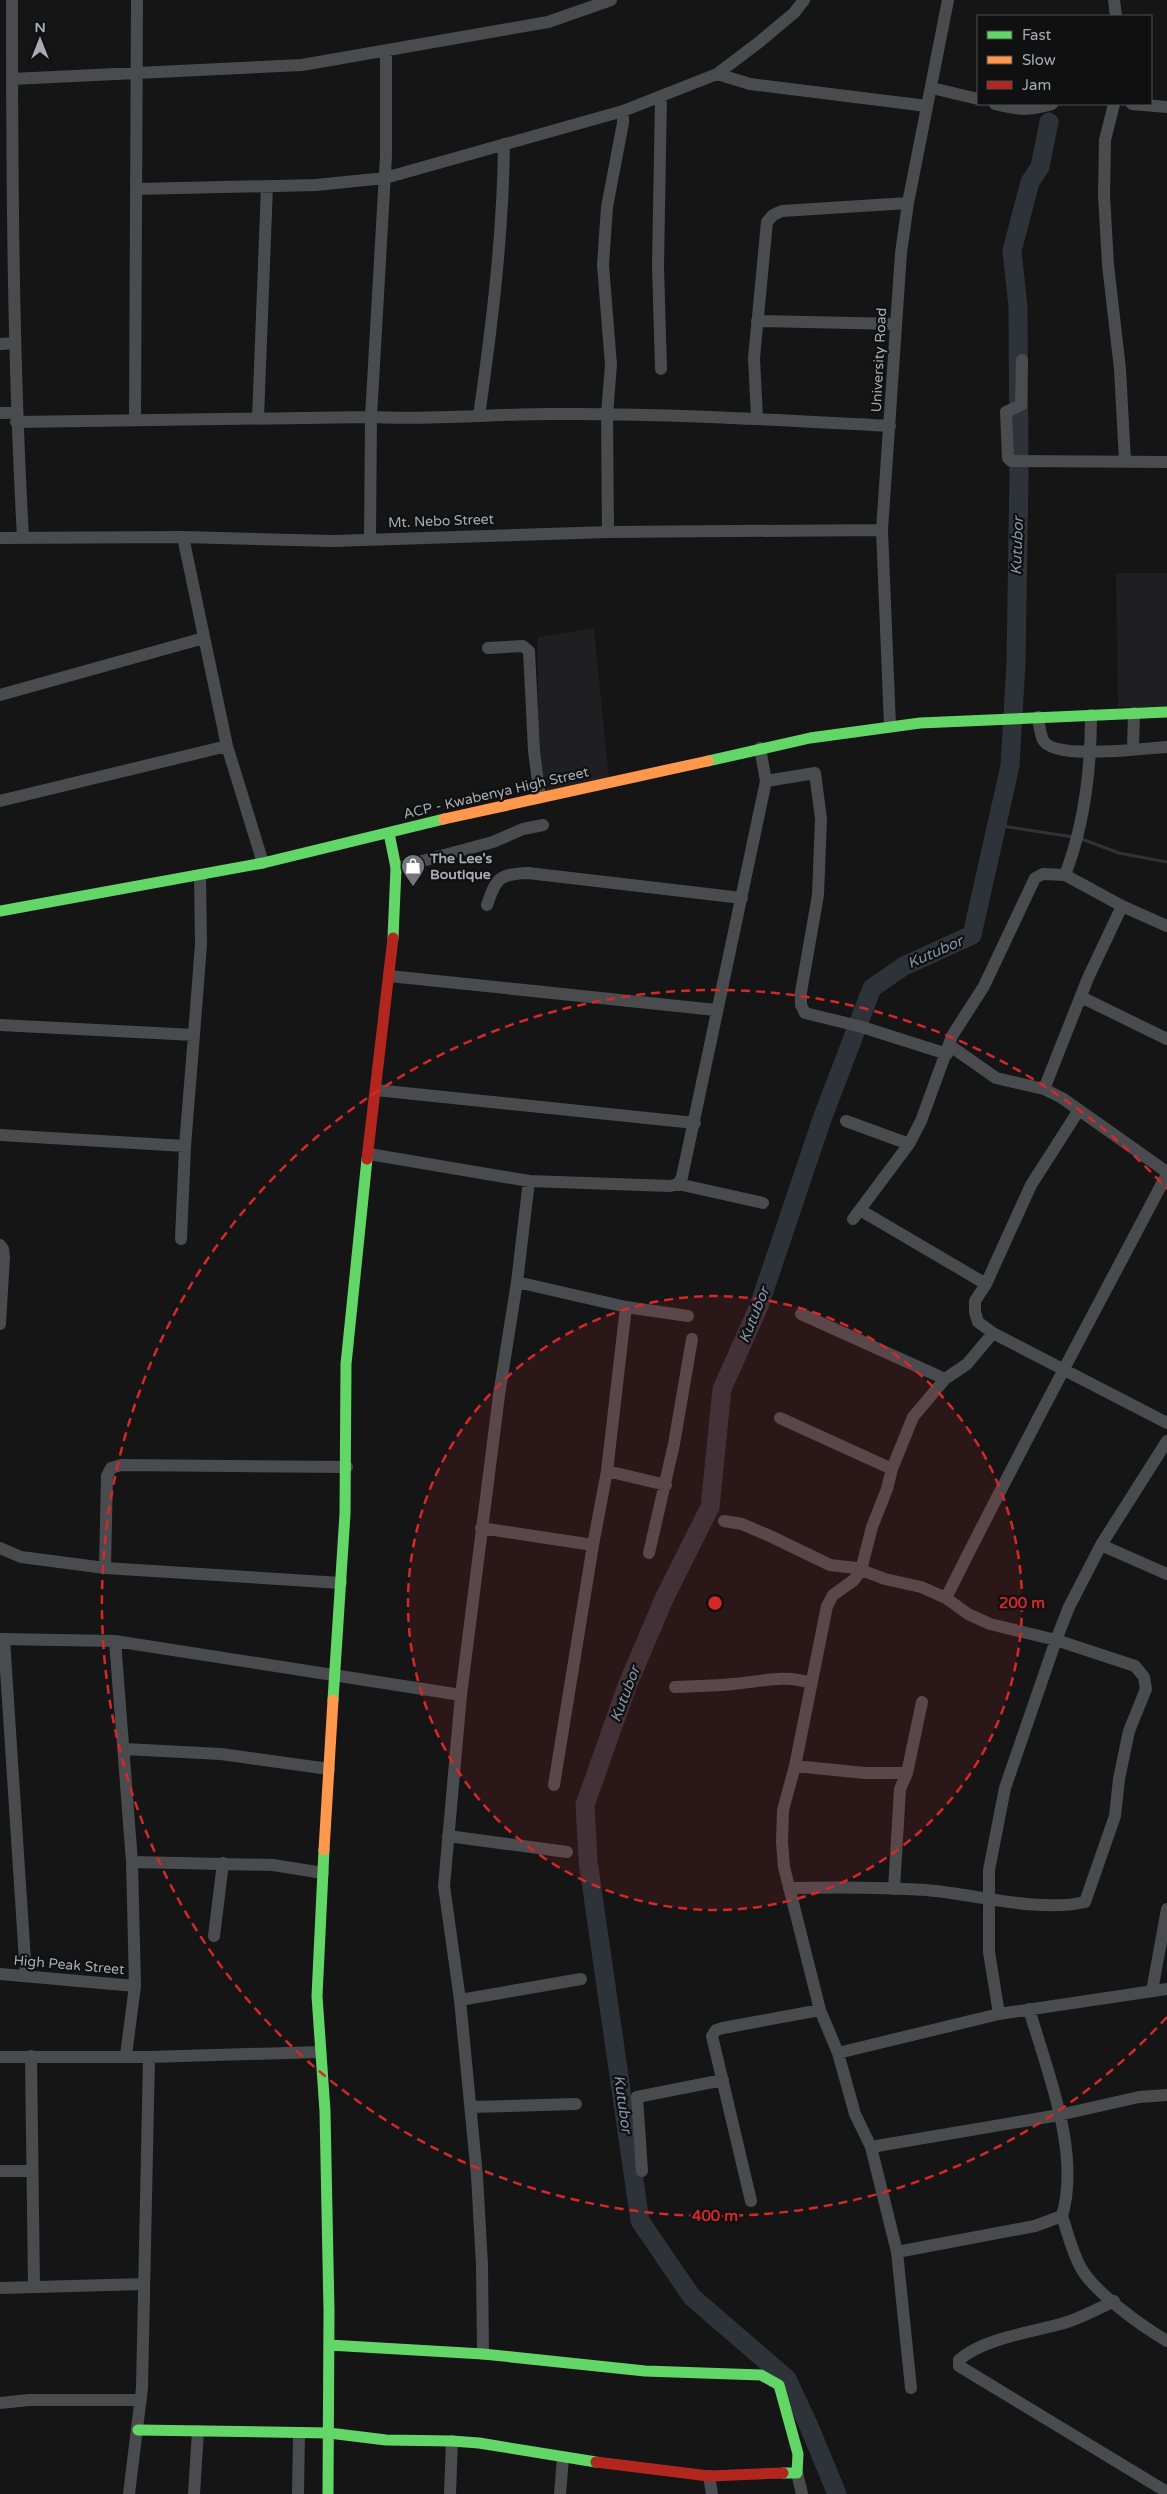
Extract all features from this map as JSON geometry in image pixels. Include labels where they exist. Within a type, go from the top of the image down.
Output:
[{"type":"street","points":[[12,0],[11,169],[16,418],[23,537]]},
{"type":"street","points":[[135,419],[135,73],[137,0]]},
{"type":"street","points":[[12,79],[302,65],[548,22],[611,0]]},
{"type":"street","points":[[136,189],[316,185],[385,178],[623,111],[717,74],[794,13],[804,0]]},
{"type":"street","name":"University Road","points":[[890,726],[882,530],[896,324],[908,203],[948,0]]},
{"type":"street","points":[[1114,0],[1116,15]]},
{"type":"street","points":[[370,538],[371,417],[385,178],[386,51]]},
{"type":"street","points":[[717,74],[750,84],[927,106]]},
{"type":"street","points":[[932,88],[977,100]]},
{"type":"street","points":[[662,96],[658,266],[662,369]]},
{"type":"street","points":[[999,105],[1019,110],[1033,110],[1049,105]]},
{"type":"street","points":[[1114,105],[1104,140],[1104,196],[1111,300],[1120,369],[1125,461]]},
{"type":"street","points":[[1144,105],[1167,107]]},
{"type":"street","points":[[608,532],[607,414],[611,365],[604,293],[604,239],[623,122],[623,111]]},
{"type":"street","points":[[479,416],[491,330],[503,208],[504,144]]},
{"type":"street","points":[[258,418],[267,186]]},
{"type":"street","points":[[757,418],[754,358],[767,222],[773,215],[782,211],[908,203]]},
{"type":"street","points":[[757,321],[896,324]]},
{"type":"street","points":[[0,344],[15,344]]},
{"type":"street","points":[[1022,360],[1022,405],[1006,412],[1008,458],[1017,462],[1167,462]]},
{"type":"street","points":[[0,413],[16,418],[135,419],[371,417],[418,419],[607,414],[757,418],[890,426]]},
{"type":"street","name":"Mt. Nebo Street","points":[[0,538],[183,537],[334,541],[370,538],[608,532],[882,530]]},
{"type":"street","points":[[183,537],[227,746],[263,864]]},
{"type":"street","points":[[0,695],[204,638]]},
{"type":"street","points":[[488,648],[523,646],[529,652],[534,751],[540,797]]},
{"type":"street","name":"ACP - Kwabenya High Street","points":[[0,911],[263,864],[540,797],[760,748],[890,726],[1001,718],[1167,712]]},
{"type":"street","points":[[1133,749],[1134,713]]},
{"type":"street","points":[[1065,875],[1076,846],[1088,788],[1091,752],[1091,715]]},
{"type":"street","points":[[1038,717],[1043,740],[1052,748],[1091,752],[1167,747]]},
{"type":"street","points":[[0,801],[227,746]]},
{"type":"street","points":[[678,1184],[682,1177],[695,1123],[716,1010],[742,898],[766,781],[760,748]]},
{"type":"street","points":[[766,781],[815,773],[821,819],[818,895],[801,992],[801,1005],[805,1012],[948,1050],[996,1078],[1044,1089],[1062,1098],[1167,1173],[1065,1369],[1014,1460],[946,1598]]},
{"type":"street","points":[[396,868],[493,842],[523,829],[543,825]]},
{"type":"street","points":[[328,2494],[325,2111],[317,1996],[347,1467],[346,1364],[356,1252],[389,976],[396,868],[389,833]]},
{"type":"street","points":[[487,905],[498,879],[504,876],[528,873],[742,898]]},
{"type":"street","points":[[986,1284],[857,1215],[909,1144],[921,1121],[952,1036],[984,986],[1035,878],[1043,874],[1065,875],[1122,906],[1167,926]]},
{"type":"street","points":[[181,1239],[201,944],[200,876]]},
{"type":"street","points":[[1044,1089],[1081,997],[1122,906]]},
{"type":"street","points":[[389,976],[716,1010]]},
{"type":"street","points":[[1081,997],[1167,1039]]},
{"type":"street","points":[[0,1025],[194,1035]]},
{"type":"street","points":[[376,1090],[695,1123]]},
{"type":"street","points":[[1079,1110],[1032,1184],[986,1284],[975,1301],[975,1312],[978,1322],[993,1333],[1167,1423]]},
{"type":"street","points":[[846,1121],[909,1144]]},
{"type":"street","points":[[0,1135],[186,1146]]},
{"type":"street","points":[[369,1154],[529,1181],[670,1186],[678,1184],[763,1203]]},
{"type":"street","points":[[483,2354],[482,2265],[477,2176],[460,2000],[444,1886],[461,1696],[481,1528],[517,1282],[529,1181]]},
{"type":"street","points":[[0,1245],[3,1249],[4,1257],[0,1324]]},
{"type":"street","points":[[517,1282],[626,1307],[688,1316]]},
{"type":"street","points":[[554,1784],[607,1471],[626,1307]]},
{"type":"street","points":[[801,1314],[945,1379]]},
{"type":"street","points":[[911,2388],[897,2252],[872,2147],[856,2114],[838,2053],[820,2010],[789,1888],[782,1842],[784,1810],[795,1766],[810,1683],[817,1660],[827,1606],[833,1595],[854,1580],[861,1570],[872,1527],[887,1489],[892,1469],[913,1417],[945,1379],[967,1364],[993,1333]]},
{"type":"street","points":[[649,1553],[666,1485],[692,1339]]},
{"type":"street","points":[[780,1418],[892,1469]]},
{"type":"street","points":[[999,2014],[989,1952],[989,1870],[1005,1788],[1056,1640],[1101,1545],[1167,1440]]},
{"type":"street","points":[[106,1568],[107,1476],[111,1468],[121,1465],[347,1467]]},
{"type":"street","points":[[607,1471],[666,1485]]},
{"type":"street","points":[[724,1521],[742,1524],[822,1562],[861,1570],[885,1579],[921,1587],[946,1598],[968,1614],[990,1624],[1056,1640],[1135,1666],[1144,1677],[1146,1688],[1129,1731],[1119,1779],[1115,1816],[1085,1902],[1073,1905],[1024,1903],[894,1889],[789,1888]]},
{"type":"street","points":[[481,1528],[593,1545]]},
{"type":"street","points":[[1101,1545],[1167,1574]]},
{"type":"street","points":[[0,1548],[21,1557],[106,1568],[341,1582]]},
{"type":"street","points":[[26,1976],[2,1639],[115,1641],[461,1696]]},
{"type":"street","points":[[115,1641],[132,1862],[135,1986],[126,2055]]},
{"type":"street","points":[[675,1687],[732,1685],[782,1679],[800,1679],[810,1683]]},
{"type":"street","points":[[894,1889],[900,1790],[908,1773],[922,1702]]},
{"type":"street","points":[[124,1749],[222,1754],[329,1769]]},
{"type":"street","points":[[795,1766],[865,1773],[908,1773]]},
{"type":"street","points":[[448,1836],[567,1852]]},
{"type":"street","points":[[132,1862],[273,1865],[323,1873]]},
{"type":"street","points":[[214,1936],[223,1863]]},
{"type":"street","points":[[1152,1991],[1167,1909]]},
{"type":"street","name":"High Peak Street","points":[[0,1974],[135,1986]]},
{"type":"street","points":[[460,2000],[581,1979]]},
{"type":"street","points":[[838,2053],[999,2014],[1167,1989]]},
{"type":"street","points":[[1029,2009],[1066,2141],[1069,2175],[1067,2201],[1062,2216],[1072,2249],[1082,2270],[1114,2301],[1143,2326],[1167,2341]]},
{"type":"street","points":[[751,2201],[712,2036],[716,2030],[820,2010]]},
{"type":"street","points":[[0,2057],[126,2055],[149,2057],[320,2052]]},
{"type":"street","points":[[31,2056],[34,2286]]},
{"type":"street","points":[[129,2494],[141,2400],[149,2057]]},
{"type":"street","points":[[642,2171],[637,2097],[723,2080]]},
{"type":"street","points":[[872,2147],[1059,2115],[1139,2097],[1167,2095]]},
{"type":"street","points":[[471,2107],[576,2104]]},
{"type":"street","points":[[0,2171],[32,2171]]},
{"type":"street","points":[[897,2252],[1035,2226],[1062,2216]]},
{"type":"street","points":[[0,2288],[144,2284]]},
{"type":"street","points":[[1114,2301],[1067,2323],[993,2343],[964,2356],[959,2360],[959,2366],[1167,2492]]},
{"type":"street","points":[[328,2345],[483,2354],[645,2371],[714,2375],[761,2375],[779,2384],[798,2454],[797,2473],[802,2494]]},
{"type":"street","points":[[0,2403],[29,2400],[141,2400]]},
{"type":"street","points":[[138,2430],[329,2433],[386,2440],[452,2441],[479,2443],[563,2458],[709,2476],[797,2473]]},
{"type":"street","points":[[194,2494],[198,2431]]},
{"type":"street","points":[[298,2494],[299,2433]]},
{"type":"street","points":[[450,2494],[452,2441]]},
{"type":"street","points":[[560,2494],[563,2458]]},
{"type":"street","points":[[709,2476],[712,2494]]},
{"type":"shaded area","points":[[1116,573],[1167,573],[1167,708],[1118,707]]},
{"type":"shaded area","points":[[594,628],[609,779],[545,792],[538,733],[538,637]]},
{"type":"waterway","name":"Kutubor","points":[[837,2494],[787,2379],[692,2297],[640,2221],[588,1861],[585,1805],[627,1686],[664,1599],[710,1507],[722,1389],[759,1306],[822,1119],[872,988],[904,966],[972,935],[1010,766],[1016,663],[1019,472],[1018,307],[1012,251],[1030,182],[1040,167],[1049,122]]},
{"type":"waterway","points":[[996,825],[1073,837]]},
{"type":"waterway","points":[[1079,838],[1119,853],[1167,862]]},
{"type":"traffic: fast","points":[[708,761],[810,738],[920,723],[1167,712]]},
{"type":"traffic: fast","points":[[0,911],[263,863],[444,819]]},
{"type":"traffic: fast","points":[[389,833],[396,868],[393,938]]},
{"type":"traffic: fast","points":[[333,1700],[345,1514],[346,1364],[367,1159]]},
{"type":"traffic: fast","points":[[324,1850],[317,1996],[325,2111],[329,2311],[328,2494]]},
{"type":"traffic: fast","points":[[329,2345],[483,2354],[645,2371],[761,2375],[779,2385],[798,2454],[797,2473],[783,2473]]},
{"type":"traffic: fast","points":[[138,2430],[329,2433],[386,2440],[452,2441],[479,2443],[596,2462]]},
{"type":"traffic: slow","points":[[444,819],[708,761]]},
{"type":"traffic: slow","points":[[324,1850],[333,1700]]},
{"type":"traffic: jam","points":[[367,1159],[393,938]]},
{"type":"traffic: jam","points":[[596,2462],[709,2476],[783,2473]]},
{"type":"place","name":"The Lee's Boutique","points":[[413,887]]}]
